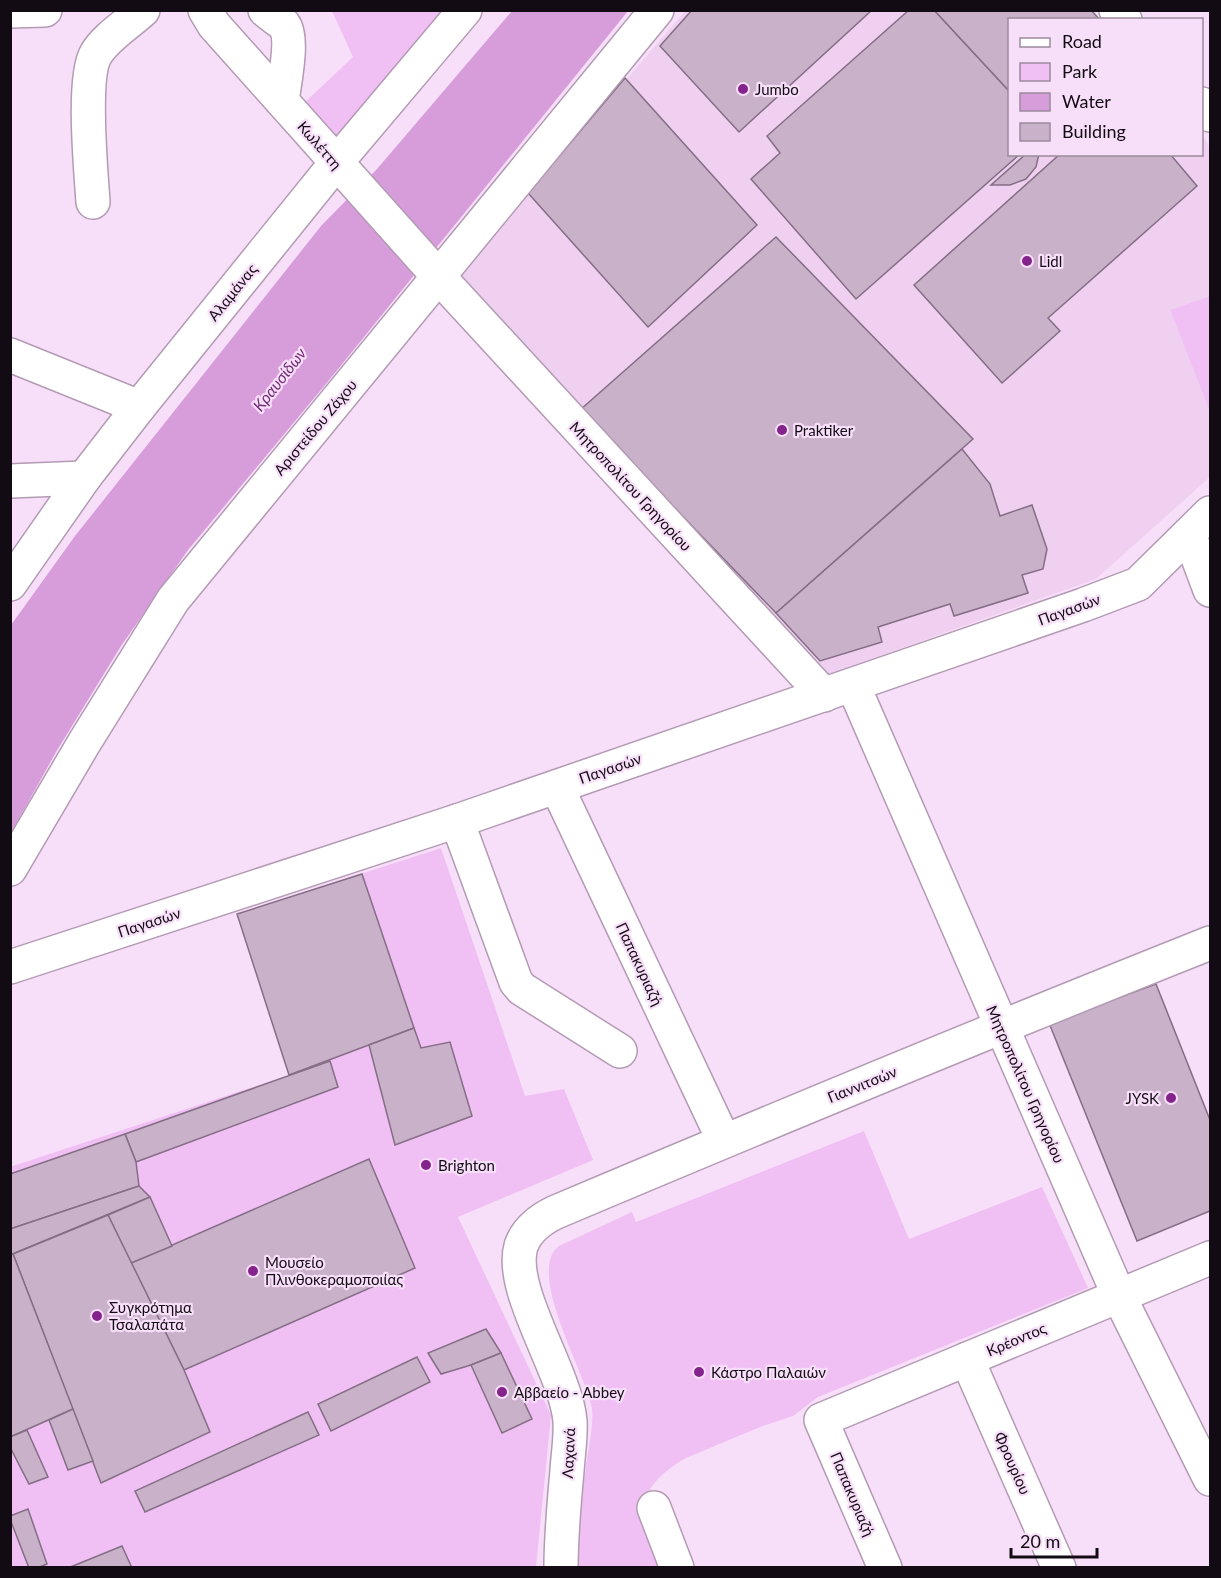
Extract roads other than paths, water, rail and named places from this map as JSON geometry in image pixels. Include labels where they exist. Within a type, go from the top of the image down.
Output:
[{"type":"street","points":[[10,11],[45,10]]},
{"type":"street","points":[[93,202],[89,110],[91,64],[105,42],[143,10]]},
{"type":"street","name":"Κωλέττη","points":[[205,10],[214,25],[439,277]]},
{"type":"street","points":[[265,10],[284,25],[286,31],[288,42],[282,101]]},
{"type":"street","name":"Αλαμάνας","points":[[10,584],[84,478],[139,407],[336,163],[465,10]]},
{"type":"street","name":"Αριστείδου Ζάχου","points":[[10,869],[84,743],[173,600],[657,10]]},
{"type":"street","name":"Μητροπολίτου Γρηγορίου","points":[[439,277],[838,690],[1000,1027],[1119,1296],[1210,1479]]},
{"type":"street","points":[[10,355],[139,407]]},
{"type":"street","points":[[10,481],[84,478]]},
{"type":"street","points":[[1200,523],[1210,590]]},
{"type":"street","name":"Παγασών","points":[[10,968],[457,821],[1072,609],[1138,584],[1200,523]]},
{"type":"street","name":"Παπακυριαζή","points":[[556,787],[724,1141]]},
{"type":"street","points":[[457,821],[516,982],[522,989],[620,1051]]},
{"type":"street","name":"Γιαννιτσών","points":[[524,1240],[537,1223],[547,1216],[1000,1027],[1210,943]]},
{"type":"street","name":"Λαχανά","points":[[524,1240],[519,1257],[521,1281],[564,1394],[569,1418],[570,1440],[561,1568]]},
{"type":"street","name":"Κρέοντος","points":[[821,1420],[1210,1258]]},
{"type":"street","name":"Φρουρίου","points":[[967,1359],[1059,1568]]},
{"type":"street","name":"Παπακυριαζή","points":[[821,1420],[885,1568]]},
{"type":"street","points":[[654,1508],[677,1568]]},
{"type":"water","name":"Κραυσίδων","points":[[512,11],[628,11],[330,379],[188,550],[121,646],[56,752],[11,833],[11,625],[75,536],[321,226],[377,169]]},
{"type":"place","name":"Jumbo","points":[[743,89]]},
{"type":"place","name":"Lidl","points":[[1027,261]]},
{"type":"place","name":"Praktiker","points":[[782,430]]},
{"type":"place","name":"JYSK","points":[[1171,1098]]},
{"type":"place","name":"Brighton","points":[[426,1165]]},
{"type":"place","name":"Μουσείο Πλινθοκεραμοποιίας","points":[[253,1271]]},
{"type":"place","name":"Συγκρότημα Τσαλαπάτα","points":[[97,1316]]},
{"type":"place","name":"Κάστρο Παλαιών","points":[[699,1372]]},
{"type":"place","name":"Αββαείο - Abbey","points":[[502,1392]]}]
